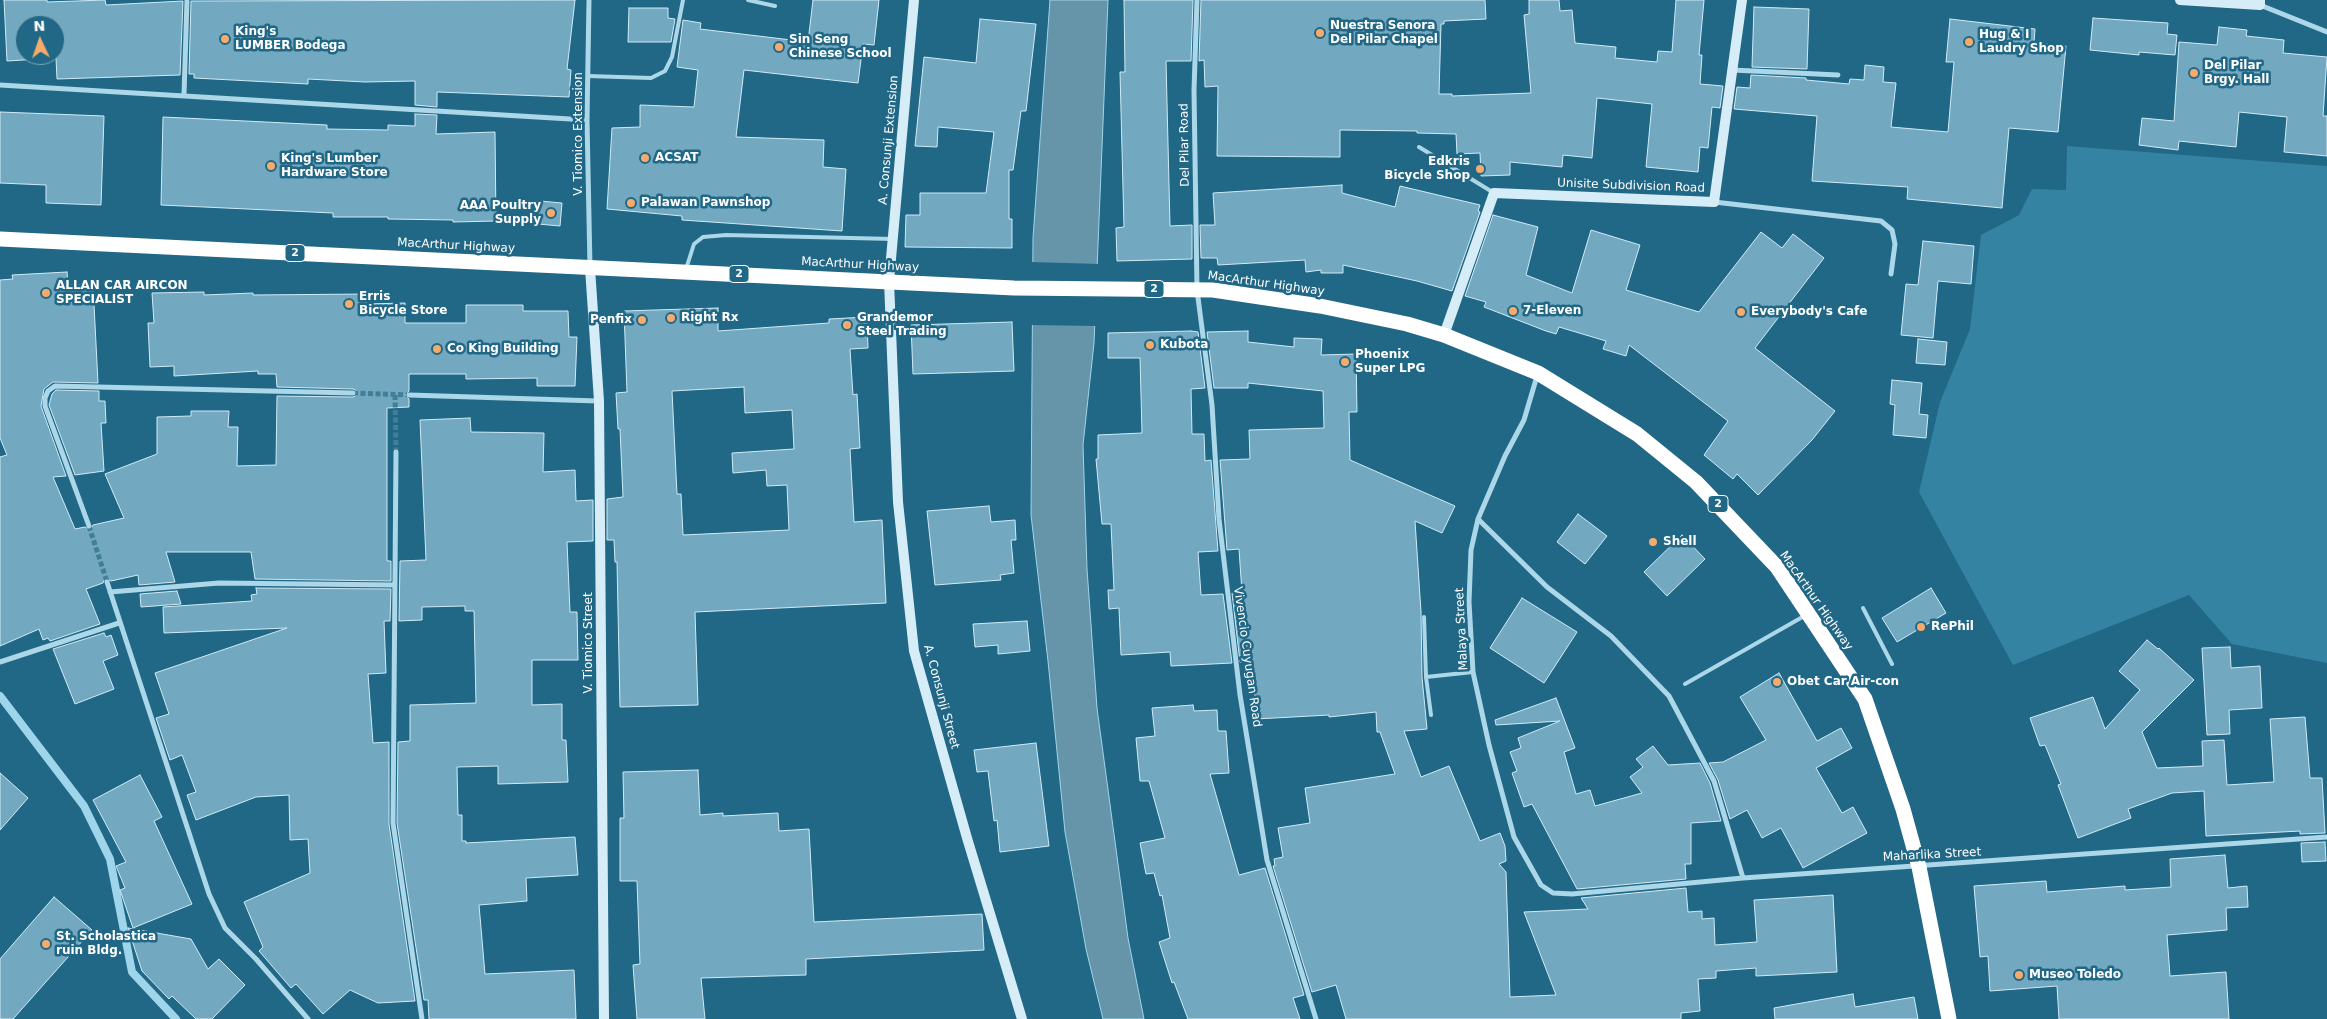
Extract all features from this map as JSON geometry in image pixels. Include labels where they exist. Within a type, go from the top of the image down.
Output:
[{"type":"highway","name":"MacArthur Highway","points":[[0,238],[1014,288],[1214,290],[1320,306],[1408,324],[1444,335],[1538,373],[1637,434],[1696,482],[1777,567],[1865,699],[1903,809],[1919,867],[1950,1019]]},
{"type":"main road","name":"A. Consunji Extension","points":[[889,281],[914,0]]},
{"type":"main road","name":"Unisite Subdivision Road","points":[[1494,193],[1714,202],[1742,0]]},
{"type":"main road","points":[[2180,0],[2260,2]]},
{"type":"main road","points":[[1444,335],[1494,193]]},
{"type":"main road","name":"V. Tiomico Street","points":[[590,268],[599,401],[604,1019]]},
{"type":"main road","name":"A. Consunji Street","points":[[889,281],[898,502],[914,651],[967,838],[1022,1019]]},
{"type":"street","points":[[184,95],[187,0]]},
{"type":"street","name":"V. Tiomico Extension","points":[[588,0],[587,120],[590,268]]},
{"type":"street","name":"Del Pilar Road","points":[[1197,0],[1194,90],[1197,290]]},
{"type":"street","points":[[2260,2],[2327,32]]},
{"type":"street","points":[[1732,70],[1838,76]]},
{"type":"street","points":[[0,86],[184,95],[587,120]]},
{"type":"street","points":[[1714,202],[1881,221],[1892,230],[1894,244],[1891,274]]},
{"type":"street","name":"Vivencio Cuyugan Road","points":[[1197,290],[1212,405],[1219,519],[1240,695],[1267,860],[1316,1019]]},
{"type":"street","name":"Malaya Street","points":[[1538,373],[1524,420],[1501,464],[1478,519],[1471,550],[1469,602],[1473,672],[1489,745],[1514,837],[1541,886]]},
{"type":"street","points":[[89,526],[45,406],[48,390],[56,386],[353,394]]},
{"type":"street","points":[[409,395],[599,401]]},
{"type":"street","points":[[396,452],[393,824],[422,1019]]},
{"type":"street","points":[[1478,519],[1547,588],[1611,636],[1669,696],[1714,781],[1743,878]]},
{"type":"street","points":[[107,582],[209,894],[225,928],[256,959],[308,1019]]},
{"type":"street","points":[[110,592],[219,583],[395,585]]},
{"type":"street","points":[[0,662],[119,623]]},
{"type":"street","name":"Maharlika Street","points":[[1541,886],[1553,893],[1572,894],[1743,878],[2327,837]]},
{"type":"lane","points":[[588,76],[651,78],[664,71],[672,57],[683,0]]},
{"type":"lane","points":[[748,0],[775,6]]},
{"type":"lane","points":[[1419,146],[1494,193]]},
{"type":"lane","points":[[686,272],[694,244],[703,237],[726,234],[893,239]]},
{"type":"lane","points":[[1863,608],[1892,664]]},
{"type":"lane","points":[[1685,684],[1808,614]]},
{"type":"lane","points":[[1424,617],[1426,677],[1431,715]]},
{"type":"lane","points":[[1426,677],[1473,672]]},
{"type":"shaded area","points":[[1050,0],[1108,0],[1094,343],[1083,445],[1087,569],[1097,708],[1128,938],[1144,1019],[1103,1019],[1086,949],[1065,832],[1031,515],[1033,238]]},
{"type":"shaded area","points":[[2067,146],[2327,166],[2327,663],[2232,644],[2189,595],[2013,665],[1919,492],[1940,402],[1970,329],[1981,235],[2019,215],[2032,189],[2066,190]]},
{"type":"pier","points":[[1030,262],[1100,264],[1097,326],[1030,325]]},
{"type":"building","points":[[4,0],[47,0],[47,2],[105,0],[106,5],[183,1],[180,75],[57,79],[56,65],[65,65],[65,15],[15,15],[15,61],[7,61]]},
{"type":"building","points":[[575,0],[567,69],[571,70],[569,97],[437,92],[437,107],[415,105],[415,81],[365,82],[308,79],[308,84],[194,78],[194,74],[189,74],[191,1]]},
{"type":"building","points":[[813,0],[879,0],[874,45],[863,44],[858,83],[744,70],[736,137],[824,140],[823,167],[846,169],[842,231],[682,220],[682,216],[607,209],[612,128],[640,127],[640,105],[694,107],[698,70],[677,67],[683,20],[701,23],[700,29],[808,42]]},
{"type":"building","points":[[1124,0],[1193,0],[1191,61],[1166,61],[1170,226],[1192,225],[1192,259],[1117,261],[1116,228],[1124,227],[1120,72],[1125,72]]},
{"type":"building","points":[[1201,0],[1485,0],[1486,19],[1444,21],[1444,24],[1441,24],[1439,94],[1452,94],[1452,96],[1531,93],[1524,15],[1529,14],[1529,0],[1559,0],[1560,11],[1572,10],[1575,43],[1616,47],[1615,58],[1657,62],[1658,51],[1672,52],[1676,0],[1704,0],[1699,55],[1702,55],[1700,84],[1723,86],[1720,108],[1712,107],[1708,148],[1700,147],[1698,172],[1646,167],[1652,104],[1597,98],[1592,158],[1563,155],[1562,167],[1510,162],[1510,175],[1481,176],[1480,153],[1457,154],[1456,134],[1417,133],[1417,131],[1340,130],[1340,157],[1217,156],[1218,86],[1205,87],[1204,60],[1199,61]]},
{"type":"building","points":[[1754,7],[1809,9],[1807,69],[1752,67]]},
{"type":"building","points":[[629,8],[668,8],[668,18],[675,19],[671,42],[628,42]]},
{"type":"building","points":[[2093,18],[2168,23],[2167,34],[2177,35],[2175,55],[2139,52],[2139,55],[2090,50]]},
{"type":"building","points":[[980,19],[1036,24],[1026,111],[1021,111],[1013,170],[1009,170],[1009,219],[1012,219],[1012,248],[905,247],[906,215],[920,215],[920,193],[986,193],[994,132],[938,127],[937,147],[915,146],[924,57],[976,63]]},
{"type":"building","points":[[1950,19],[2035,29],[2034,43],[2066,46],[2058,132],[2009,128],[2002,208],[1907,199],[1908,187],[1812,181],[1817,116],[1734,109],[1737,87],[1750,88],[1751,75],[1806,78],[1806,80],[1849,84],[1850,79],[1864,80],[1865,65],[1884,67],[1883,82],[1896,83],[1891,127],[1948,132],[1954,62],[1946,62]]},
{"type":"building","points":[[2219,27],[2247,30],[2246,36],[2284,40],[2283,53],[2327,57],[2323,116],[2327,116],[2327,156],[2284,152],[2287,117],[2239,112],[2236,147],[2179,141],[2178,150],[2139,145],[2142,118],[2174,121],[2179,42],[2217,45]]},
{"type":"building","points":[[0,112],[104,116],[101,205],[46,203],[46,185],[0,183]]},
{"type":"building","points":[[415,114],[437,115],[436,134],[495,132],[496,221],[453,222],[453,220],[388,219],[388,217],[333,217],[333,213],[161,205],[163,117],[327,125],[327,129],[388,130],[388,125],[415,126]]},
{"type":"building","points":[[1342,185],[1342,193],[1395,207],[1400,186],[1480,205],[1478,211],[1480,212],[1452,291],[1417,281],[1343,265],[1343,273],[1321,273],[1321,270],[1306,272],[1305,260],[1218,265],[1217,258],[1201,258],[1200,225],[1215,225],[1213,193]]},
{"type":"building","points":[[540,201],[562,203],[560,226],[538,224]]},
{"type":"building","points":[[1493,215],[1538,227],[1526,275],[1572,293],[1591,230],[1640,245],[1626,290],[1699,312],[1761,232],[1782,248],[1793,234],[1824,258],[1755,348],[1835,411],[1812,440],[1758,495],[1737,474],[1733,479],[1704,455],[1728,421],[1629,345],[1626,356],[1603,349],[1606,341],[1559,327],[1556,334],[1546,331],[1484,307],[1486,302],[1465,296]]},
{"type":"building","points":[[1923,241],[1974,246],[1971,284],[1938,281],[1933,338],[1901,335],[1906,284],[1918,285]]},
{"type":"building","points":[[67,272],[68,285],[93,285],[98,383],[53,382],[44,389],[41,406],[66,476],[53,477],[75,529],[85,527],[90,530],[93,525],[124,518],[105,474],[157,454],[157,417],[191,416],[191,411],[229,411],[228,427],[238,427],[237,466],[276,465],[277,396],[353,397],[357,395],[357,391],[353,389],[277,387],[276,374],[258,374],[258,371],[174,376],[174,366],[150,367],[148,323],[154,323],[152,293],[204,292],[204,295],[253,293],[253,295],[366,294],[366,304],[405,303],[405,323],[466,323],[466,305],[523,305],[523,311],[568,311],[569,337],[577,337],[575,386],[537,386],[537,378],[466,379],[466,374],[409,374],[409,391],[405,395],[409,399],[409,407],[387,408],[387,561],[391,561],[391,581],[255,579],[251,552],[166,552],[175,582],[139,585],[138,575],[111,581],[105,578],[103,583],[86,589],[100,624],[50,641],[48,638],[43,640],[39,629],[0,646],[0,457],[7,455],[0,438],[0,280],[13,279],[12,275]]},
{"type":"building","points":[[718,308],[718,331],[829,323],[829,319],[867,317],[868,348],[850,349],[853,395],[857,394],[860,448],[850,449],[854,522],[882,520],[886,603],[695,612],[698,705],[620,707],[617,562],[615,562],[614,540],[607,540],[607,499],[623,497],[620,429],[618,429],[616,393],[627,392],[624,311]],"holes":[[[744,387],[745,413],[792,410],[794,449],[732,453],[733,473],[766,470],[767,486],[787,485],[789,530],[683,535],[681,494],[677,494],[672,391]]]},
{"type":"building","points":[[1012,322],[1014,371],[913,374],[911,325]]},
{"type":"building","points":[[1248,331],[1248,342],[1294,347],[1294,338],[1322,339],[1321,355],[1356,354],[1357,412],[1349,412],[1350,460],[1455,506],[1442,533],[1415,521],[1421,612],[1422,677],[1427,729],[1404,731],[1421,777],[1449,766],[1480,841],[1500,833],[1505,846],[1506,861],[1499,864],[1506,872],[1510,997],[1556,995],[1524,912],[1588,909],[1581,898],[1686,888],[1688,912],[1702,911],[1702,919],[1714,918],[1715,945],[1757,942],[1754,900],[1833,895],[1837,972],[1756,976],[1756,968],[1716,971],[1716,978],[1698,979],[1700,1011],[1681,1013],[1681,1019],[1346,1019],[1336,985],[1312,992],[1273,866],[1275,866],[1274,859],[1283,857],[1278,828],[1310,823],[1305,788],[1395,774],[1380,732],[1377,732],[1376,712],[1329,717],[1329,715],[1256,719],[1254,680],[1249,680],[1248,662],[1240,662],[1232,593],[1242,593],[1239,549],[1227,550],[1220,460],[1250,459],[1249,430],[1324,428],[1323,391],[1248,383],[1248,388],[1214,388],[1207,332]]},
{"type":"building","points":[[1198,332],[1205,388],[1191,389],[1192,434],[1204,434],[1205,461],[1211,460],[1218,551],[1198,552],[1201,595],[1223,594],[1232,663],[1171,666],[1170,652],[1121,655],[1119,608],[1109,609],[1108,590],[1114,590],[1111,524],[1102,524],[1096,459],[1098,459],[1098,435],[1142,433],[1140,358],[1108,358],[1108,333]]},
{"type":"building","points":[[1918,339],[1947,342],[1945,365],[1916,363]]},
{"type":"building","points":[[1892,380],[1922,383],[1919,414],[1928,415],[1926,438],[1893,435],[1895,405],[1890,404]]},
{"type":"building","points":[[56,390],[99,391],[99,401],[105,401],[106,423],[101,423],[104,471],[75,475],[49,405],[52,394]]},
{"type":"building","points":[[470,418],[471,432],[544,433],[543,472],[575,470],[576,501],[593,500],[593,541],[567,542],[570,612],[577,612],[578,660],[532,660],[532,705],[562,704],[562,740],[566,740],[568,782],[498,784],[498,766],[457,767],[458,815],[462,815],[462,841],[466,841],[466,843],[575,837],[578,875],[526,878],[527,901],[479,905],[485,974],[574,970],[576,1019],[429,1019],[428,1000],[424,1000],[397,823],[398,742],[410,741],[410,705],[476,703],[474,611],[465,611],[465,606],[422,607],[422,620],[399,621],[400,561],[426,560],[420,420]]},
{"type":"building","points":[[989,506],[991,522],[1015,520],[1016,540],[1011,540],[1014,573],[1000,575],[1001,580],[935,585],[927,511]]},
{"type":"building","points":[[1578,514],[1607,536],[1585,564],[1557,542]]},
{"type":"building","points":[[1682,535],[1705,559],[1667,596],[1644,572]]},
{"type":"building","points":[[256,588],[391,589],[390,621],[384,621],[386,673],[368,674],[373,743],[389,742],[389,824],[415,1001],[378,1003],[350,990],[323,1014],[296,984],[291,988],[259,951],[263,947],[244,902],[310,873],[308,839],[290,840],[289,795],[256,797],[196,820],[187,795],[196,792],[182,755],[170,760],[156,718],[169,714],[155,673],[287,628],[164,633],[163,607],[252,601],[251,595],[257,594]]},
{"type":"building","points":[[1931,588],[1946,613],[1897,642],[1882,618]]},
{"type":"building","points":[[177,591],[181,604],[141,607],[140,594]]},
{"type":"building","points":[[1522,598],[1577,632],[1544,683],[1490,648]]},
{"type":"building","points":[[1027,621],[1030,651],[998,654],[998,645],[975,647],[973,624]]},
{"type":"building","points":[[104,633],[106,637],[111,635],[118,655],[103,661],[114,689],[75,704],[53,649]]},
{"type":"building","points":[[2147,640],[2159,648],[2194,680],[2142,732],[2157,768],[2203,766],[2202,741],[2224,740],[2227,785],[2274,782],[2270,719],[2305,717],[2310,778],[2322,778],[2325,833],[2300,834],[2300,831],[2206,836],[2204,791],[2172,793],[2128,809],[2131,818],[2078,838],[2058,785],[2061,784],[2045,745],[2040,746],[2030,718],[2093,697],[2105,729],[2140,690],[2119,671]]},
{"type":"building","points":[[2230,647],[2231,668],[2260,666],[2262,708],[2229,710],[2230,734],[2207,735],[2202,648]]},
{"type":"building","points":[[1779,673],[1817,741],[1841,728],[1852,748],[1816,768],[1842,813],[1853,807],[1867,833],[1803,868],[1781,828],[1762,838],[1747,810],[1730,819],[1718,780],[1709,763],[1723,762],[1766,740],[1740,697]]},
{"type":"building","points":[[1556,698],[1575,748],[1564,752],[1576,794],[1590,790],[1595,806],[1642,793],[1630,777],[1643,767],[1636,759],[1653,746],[1668,765],[1700,763],[1710,783],[1721,821],[1691,823],[1691,864],[1685,864],[1686,879],[1577,889],[1532,804],[1524,807],[1512,773],[1517,771],[1510,752],[1521,748],[1518,738],[1560,721],[1496,725],[1495,720]]},
{"type":"building","points":[[1193,705],[1194,711],[1217,710],[1218,731],[1226,731],[1229,773],[1210,774],[1239,875],[1265,868],[1304,995],[1293,998],[1300,1019],[1188,1019],[1174,982],[1172,983],[1159,942],[1170,938],[1162,895],[1160,896],[1154,873],[1146,874],[1140,843],[1165,838],[1149,781],[1140,781],[1136,738],[1155,736],[1152,708]]},
{"type":"building","points":[[1036,743],[1049,846],[1000,852],[997,820],[994,821],[988,771],[977,772],[974,750]]},
{"type":"building","points":[[698,770],[700,815],[723,813],[723,816],[778,813],[779,831],[809,829],[814,922],[982,914],[984,950],[806,959],[806,975],[701,978],[705,1019],[637,1019],[633,965],[640,964],[637,881],[620,881],[620,818],[624,818],[623,772]]},
{"type":"building","points":[[0,773],[28,798],[0,830]]},
{"type":"building","points":[[140,775],[162,817],[154,821],[192,904],[133,928],[120,890],[125,888],[116,866],[126,862],[93,800]]},
{"type":"building","points":[[2325,842],[2326,861],[2302,862],[2301,843]]},
{"type":"building","points":[[2225,855],[2228,888],[2247,886],[2248,907],[2226,908],[2227,930],[2167,935],[2170,976],[2226,972],[2229,1019],[2059,1019],[2057,986],[1990,991],[1988,956],[1980,957],[1974,886],[2046,881],[2047,892],[2125,886],[2125,890],[2171,887],[2170,859]]},
{"type":"building","name":"St. Scholastica ruin Bldg.","points":[[54,897],[92,930],[13,1019],[0,1019],[0,959]]},
{"type":"building","points":[[128,928],[191,939],[208,969],[219,959],[245,985],[212,1019],[196,1019],[172,996],[169,999],[142,971]]},
{"type":"building","points":[[1853,994],[1855,1007],[1914,997],[1918,1019],[1775,1019],[1774,1008]]},
{"type":"waterway","points":[[0,696],[84,806],[110,859],[132,972],[176,1019]]},
{"type":"tunnel","points":[[353,393],[409,395]]},
{"type":"tunnel","points":[[395,395],[396,452]]},
{"type":"tunnel","points":[[89,526],[107,582]]},
{"type":"place","name":"Nuestra Senora Del Pilar Chapel","points":[[1320,33]]},
{"type":"place","name":"King's LUMBER Bodega","points":[[225,39]]},
{"type":"place","name":"Hug & I Laudry Shop","points":[[1969,42]]},
{"type":"place","name":"Sin Seng Chinese School","points":[[779,47]]},
{"type":"place","name":"Del Pilar Brgy. Hall","points":[[2194,73]]},
{"type":"place","name":"ACSAT","points":[[645,158]]},
{"type":"place","name":"King's Lumber Hardware Store","points":[[271,166]]},
{"type":"place","name":"Edkris Bicycle Shop","points":[[1480,169]]},
{"type":"place","name":"Palawan Pawnshop","points":[[631,203]]},
{"type":"place","name":"AAA Poultry Supply","points":[[551,213]]},
{"type":"place","name":"ALLAN CAR AIRCON SPECIALIST","points":[[46,293]]},
{"type":"place","name":"Erris Bicycle Store","points":[[349,304]]},
{"type":"place","name":"7-Eleven","points":[[1513,311]]},
{"type":"place","name":"Everybody's Cafe","points":[[1741,312]]},
{"type":"place","name":"Right Rx","points":[[671,318]]},
{"type":"place","name":"Penfix","points":[[642,320]]},
{"type":"place","name":"Grandemor Steel Trading","points":[[847,325]]},
{"type":"place","name":"Kubota","points":[[1150,345]]},
{"type":"place","name":"Co King Building","points":[[437,349]]},
{"type":"place","name":"Phoenix Super LPG","points":[[1345,362]]},
{"type":"place","name":"Shell","points":[[1653,542]]},
{"type":"place","name":"RePhil","points":[[1921,627]]},
{"type":"place","name":"Obet Car Air-con","points":[[1777,682]]},
{"type":"place","name":"St. Scholastica ruin Bldg.","points":[[46,944]]},
{"type":"place","name":"Museo Toledo","points":[[2019,975]]}]
